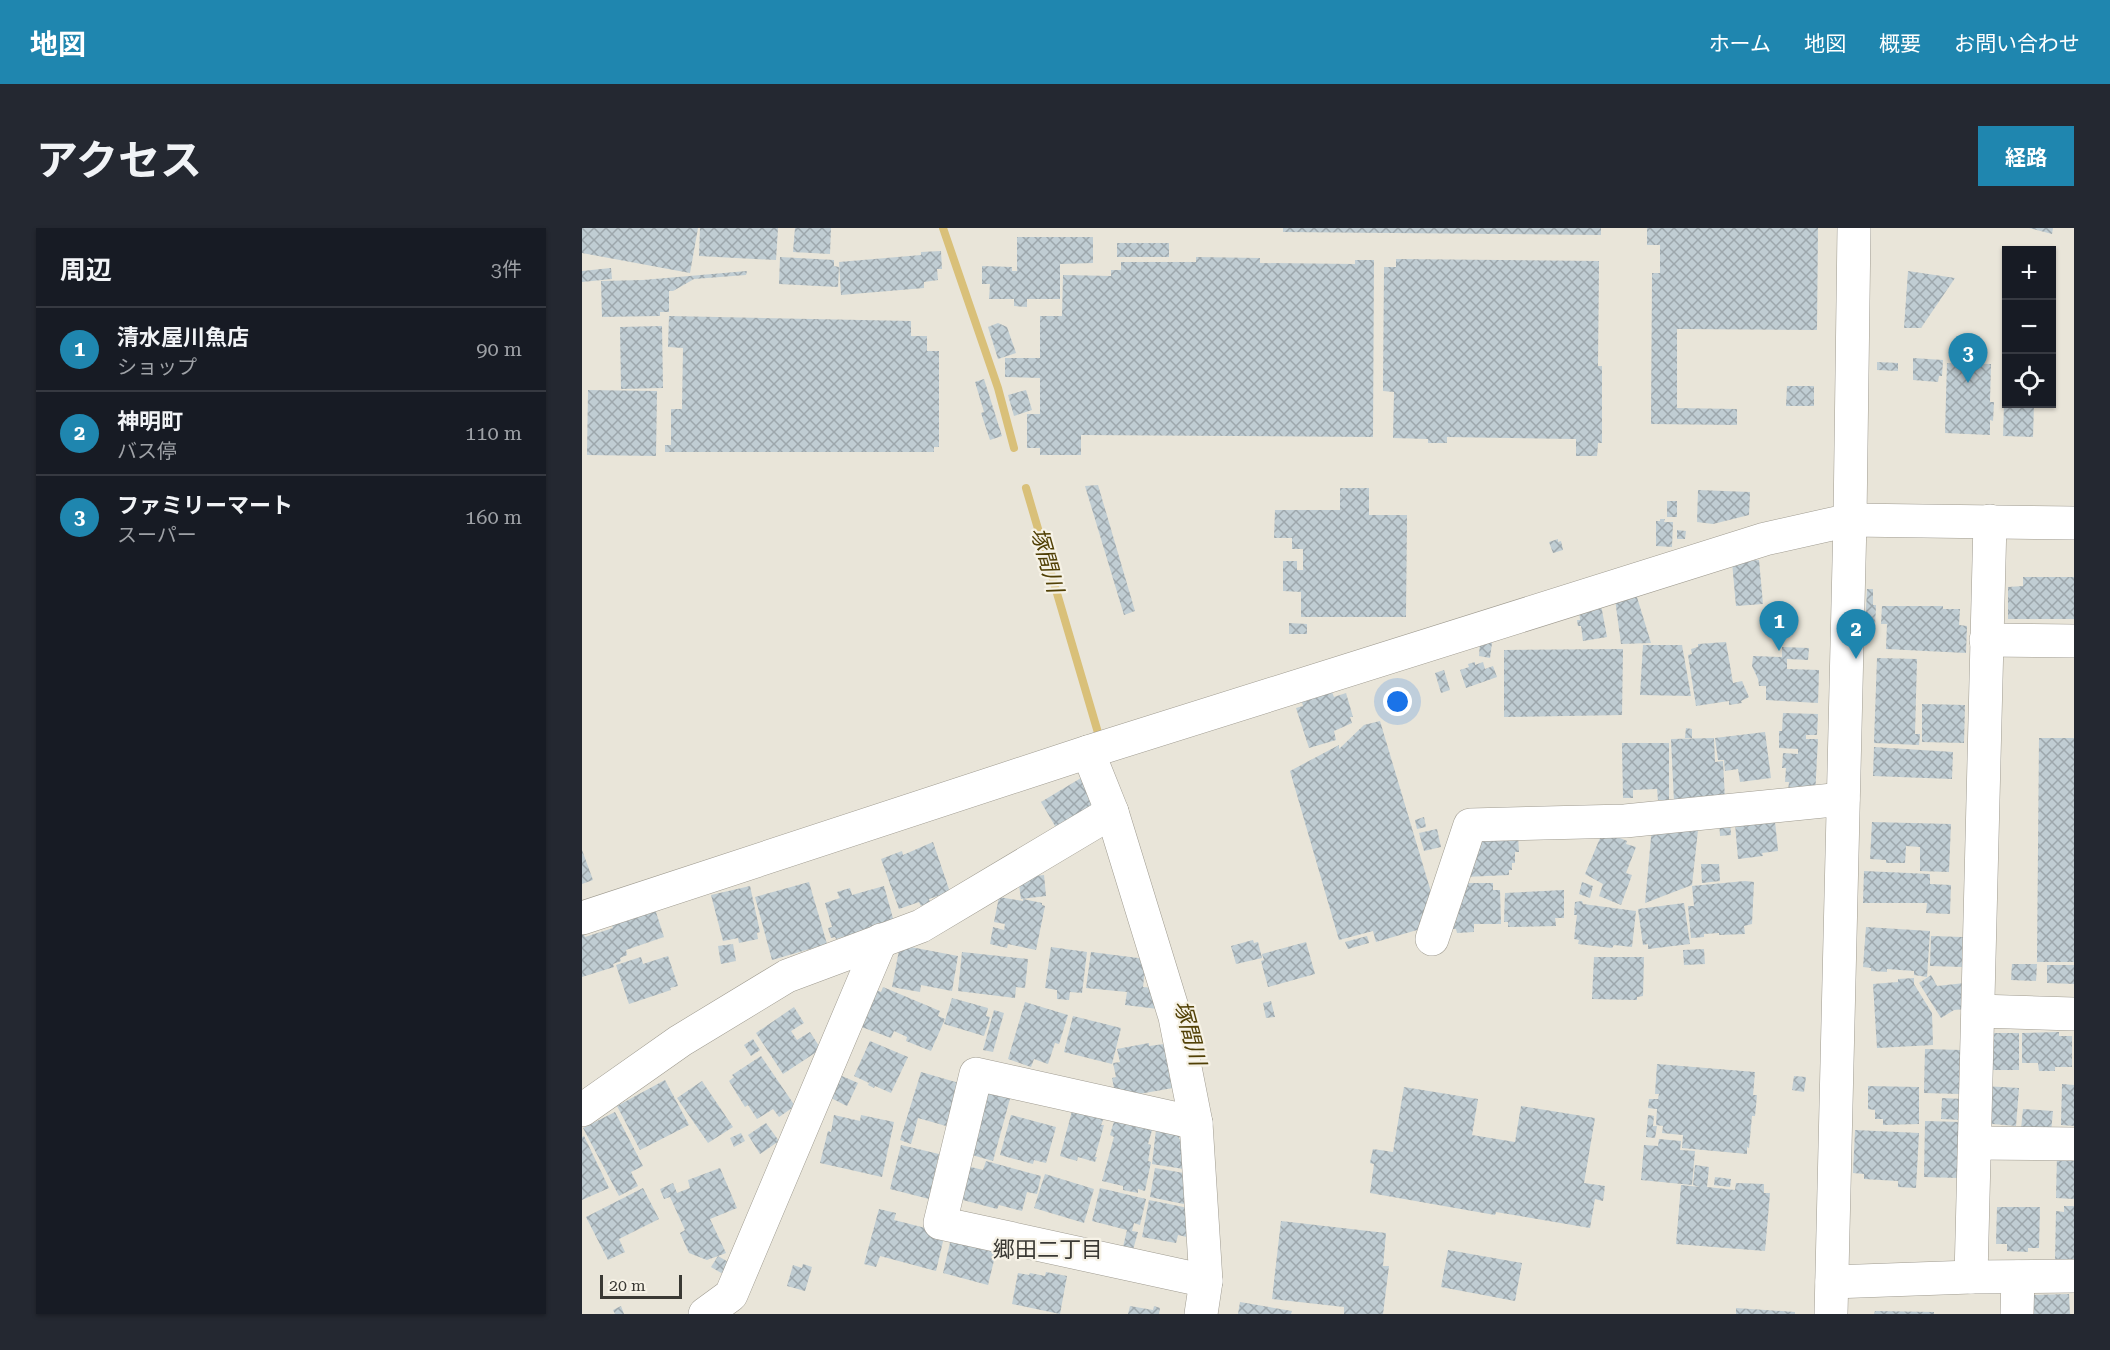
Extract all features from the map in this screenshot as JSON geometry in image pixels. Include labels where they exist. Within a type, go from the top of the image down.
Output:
[{"type":"street","points":[[1854,228],[1850,520],[1832,1298],[1971,1277],[2074,1276]]},
{"type":"street","points":[[582,918],[1088,752],[1765,539],[1850,520],[2074,524]]},
{"type":"street","points":[[1971,1277],[1990,521]]},
{"type":"street","points":[[1986,640],[2074,642]]},
{"type":"street","points":[[1088,752],[1112,812],[1174,1017],[1196,1123],[1206,1281],[1202,1314]]},
{"type":"street","points":[[1432,939],[1470,825],[1624,821],[1843,799]]},
{"type":"street","points":[[582,1110],[680,1041],[787,976],[921,926],[1112,812]]},
{"type":"street","points":[[705,1314],[731,1295],[881,940]]},
{"type":"street","points":[[1978,1011],[2074,1014]]},
{"type":"street","points":[[1196,1123],[976,1074],[940,1222],[1206,1281]]},
{"type":"street","points":[[1975,1143],[2074,1144]]},
{"type":"street","points":[[2017,1314],[2018,1277]]},
{"type":"building","points":[[582,228],[698,228],[690,273],[582,253]]},
{"type":"building","points":[[700,228],[778,228],[776,260],[699,256]]},
{"type":"building","points":[[795,228],[831,228],[830,254],[793,252]]},
{"type":"building","points":[[1283,228],[1601,228],[1601,235],[1283,232]]},
{"type":"building","points":[[1647,228],[1818,228],[1817,330],[1677,329],[1677,408],[1737,409],[1737,425],[1651,424],[1652,273],[1660,273],[1660,245],[1647,245]]},
{"type":"building","points":[[2029,228],[2053,228],[2052,234]]},
{"type":"building","points":[[1017,237],[1093,237],[1093,263],[1060,264],[1060,299],[1027,299],[1027,307],[1014,306],[1014,299],[989,299],[990,284],[982,284],[982,266],[1012,267],[1012,271],[1017,271]]},
{"type":"building","points":[[1117,243],[1169,243],[1169,257],[1117,257]]},
{"type":"building","points":[[941,251],[942,269],[937,269],[938,280],[924,282],[924,288],[841,295],[839,262],[921,255],[921,252]]},
{"type":"building","points":[[780,257],[834,260],[834,266],[839,267],[838,287],[779,284]]},
{"type":"building","points":[[1196,257],[1260,258],[1260,263],[1355,264],[1355,260],[1374,260],[1373,437],[1081,435],[1081,455],[1040,455],[1040,448],[1027,448],[1027,414],[1040,414],[1040,378],[1005,377],[1005,358],[1040,358],[1040,316],[1062,316],[1063,275],[1111,276],[1111,270],[1121,270],[1121,262],[1196,262]]},
{"type":"building","points":[[1396,259],[1599,261],[1598,366],[1602,366],[1602,443],[1598,443],[1597,456],[1576,456],[1576,439],[1447,437],[1447,443],[1428,443],[1428,439],[1393,438],[1394,392],[1383,391],[1384,267],[1396,267]]},
{"type":"building","points":[[611,268],[612,279],[582,282],[582,271]]},
{"type":"building","points":[[747,271],[746,275],[694,279],[669,291],[669,312],[660,312],[660,316],[602,317],[601,281],[643,280]]},
{"type":"building","points":[[1908,271],[1955,278],[1921,328],[1904,328]]},
{"type":"building","points":[[669,316],[911,321],[911,336],[927,336],[927,351],[939,351],[939,447],[934,447],[934,452],[665,452],[665,445],[671,445],[671,409],[682,409],[683,348],[668,347]]},
{"type":"building","points":[[998,323],[1007,327],[1016,353],[998,359],[988,327]]},
{"type":"building","points":[[662,326],[663,388],[621,389],[620,327]]},
{"type":"building","points":[[1913,358],[1943,360],[1942,376],[1939,376],[1938,382],[1913,380]]},
{"type":"building","points":[[1877,362],[1898,363],[1898,371],[1877,370]]},
{"type":"building","points":[[1947,363],[1991,364],[1990,402],[1994,402],[1993,421],[1990,420],[1990,435],[1945,433]]},
{"type":"building","points":[[984,379],[1002,436],[990,440],[981,413],[984,412],[975,382]]},
{"type":"building","points":[[1787,386],[1814,386],[1814,406],[1786,406]]},
{"type":"building","points":[[588,390],[657,391],[656,456],[587,455]]},
{"type":"building","points":[[1026,390],[1032,410],[1014,416],[1008,395]]},
{"type":"building","points":[[2004,408],[2034,408],[2033,437],[2003,436]]},
{"type":"building","points":[[1098,485],[1135,611],[1124,615],[1085,486]]},
{"type":"building","points":[[1340,488],[1369,488],[1369,515],[1407,515],[1406,617],[1301,617],[1301,592],[1283,591],[1283,561],[1297,561],[1297,570],[1303,570],[1303,549],[1292,549],[1292,538],[1274,538],[1275,510],[1340,510]]},
{"type":"building","points":[[1698,490],[1750,492],[1749,515],[1713,524],[1697,522]]},
{"type":"building","points":[[1667,501],[1677,501],[1677,517],[1667,517]]},
{"type":"building","points":[[1665,519],[1664,522],[1673,522],[1672,547],[1656,546],[1656,521]]},
{"type":"building","points":[[1677,530],[1686,531],[1685,539],[1677,539]]},
{"type":"building","points":[[1558,539],[1558,542],[1561,541],[1563,550],[1553,553],[1549,542]]},
{"type":"building","points":[[1759,560],[1763,604],[1736,606],[1732,562]]},
{"type":"building","points":[[2023,577],[2074,577],[2074,619],[2008,619],[2008,587],[2023,586]]},
{"type":"building","points":[[1867,589],[1873,589],[1873,605],[1876,605],[1875,629],[1865,628]]},
{"type":"building","points":[[1636,594],[1651,643],[1621,644],[1615,599]]},
{"type":"building","points":[[1601,605],[1607,637],[1583,641],[1581,626],[1578,626],[1577,620],[1580,620],[1579,611]]},
{"type":"building","points":[[1882,606],[1943,606],[1943,609],[1960,609],[1959,625],[1967,626],[1966,653],[1886,649],[1887,624],[1881,624]]},
{"type":"building","points":[[1289,623],[1307,624],[1307,634],[1289,634]]},
{"type":"building","points":[[1480,641],[1492,643],[1490,658],[1479,656]]},
{"type":"building","points":[[1726,642],[1733,683],[1742,681],[1749,697],[1741,701],[1742,703],[1729,705],[1729,701],[1696,706],[1688,655],[1692,654],[1691,649],[1698,647],[1698,644]]},
{"type":"building","points":[[1643,645],[1682,645],[1691,696],[1640,695]]},
{"type":"building","points":[[1782,647],[1809,648],[1808,660],[1787,659],[1787,669],[1819,670],[1818,703],[1766,700],[1766,686],[1759,686],[1752,666],[1753,656],[1782,657]]},
{"type":"building","points":[[1623,649],[1622,715],[1504,717],[1504,650]]},
{"type":"building","points":[[1877,658],[1917,659],[1915,734],[1920,734],[1919,745],[1874,743]]},
{"type":"building","points":[[1475,662],[1475,665],[1483,662],[1485,669],[1493,666],[1497,677],[1466,688],[1460,670]]},
{"type":"building","points":[[1444,670],[1450,690],[1441,693],[1435,673]]},
{"type":"building","points":[[1332,692],[1334,697],[1346,693],[1353,717],[1350,717],[1352,723],[1334,731],[1336,740],[1309,748],[1296,708],[1303,706],[1302,702]]},
{"type":"building","points":[[1922,704],[1965,705],[1964,743],[1922,742]]},
{"type":"building","points":[[1783,713],[1818,714],[1817,735],[1806,735],[1806,739],[1818,739],[1815,796],[1788,791],[1789,782],[1785,782],[1786,768],[1782,768],[1783,753],[1798,754],[1798,749],[1779,748],[1779,731],[1782,731]]},
{"type":"building","points":[[1380,721],[1431,892],[1424,916],[1421,917],[1424,928],[1376,942],[1373,931],[1339,940],[1290,771],[1339,745],[1339,749],[1364,725]]},
{"type":"building","points":[[1686,728],[1692,729],[1692,738],[1685,738]]},
{"type":"building","points":[[1765,732],[1771,778],[1740,782],[1738,769],[1725,771],[1724,760],[1718,760],[1715,738]]},
{"type":"building","points":[[1714,738],[1715,762],[1723,761],[1725,799],[1674,802],[1671,739]]},
{"type":"building","points":[[2039,738],[2074,738],[2074,962],[2037,962]]},
{"type":"building","points":[[1622,743],[1669,743],[1669,800],[1658,800],[1657,789],[1633,790],[1633,798],[1623,798]]},
{"type":"building","points":[[1874,747],[1953,752],[1952,779],[1873,776]]},
{"type":"building","points":[[1081,778],[1098,807],[1058,831],[1041,802]]},
{"type":"building","points":[[1424,817],[1426,827],[1417,829],[1415,820]]},
{"type":"building","points":[[1730,820],[1731,835],[1720,836],[1719,821]]},
{"type":"building","points":[[1775,821],[1778,851],[1762,853],[1763,856],[1738,859],[1735,823]]},
{"type":"building","points":[[1872,822],[1951,824],[1949,872],[1920,871],[1920,847],[1906,846],[1905,863],[1886,863],[1886,860],[1870,859]]},
{"type":"building","points":[[1652,827],[1698,830],[1692,885],[1645,903]]},
{"type":"building","points":[[1437,829],[1441,847],[1424,851],[1419,833]]},
{"type":"building","points":[[1603,831],[1636,847],[1626,873],[1632,875],[1621,905],[1599,896],[1603,884],[1585,874]]},
{"type":"building","points":[[1518,835],[1519,852],[1515,852],[1515,863],[1512,863],[1509,875],[1465,877],[1468,837]]},
{"type":"building","points":[[933,842],[950,892],[929,899],[930,902],[921,906],[919,902],[899,909],[881,859],[902,851],[903,855]]},
{"type":"building","points":[[582,850],[593,880],[582,884]]},
{"type":"building","points":[[1701,864],[1719,864],[1720,881],[1702,883]]},
{"type":"building","points":[[1864,871],[1930,874],[1930,884],[1951,885],[1950,914],[1926,913],[1927,903],[1863,903]]},
{"type":"building","points":[[1044,875],[1046,896],[1021,899],[1018,878]]},
{"type":"building","points":[[809,882],[827,944],[772,960],[755,897]]},
{"type":"building","points":[[1582,882],[1593,886],[1590,898],[1579,894]]},
{"type":"building","points":[[1754,882],[1752,924],[1744,926],[1745,934],[1704,934],[1704,937],[1691,938],[1688,906],[1694,906],[1692,886]]},
{"type":"building","points":[[1452,883],[1493,883],[1493,890],[1500,890],[1501,924],[1474,924],[1474,932],[1457,933],[1456,929],[1442,929]]},
{"type":"building","points":[[750,886],[760,932],[757,933],[758,939],[739,943],[738,938],[723,941],[711,895]]},
{"type":"building","points":[[884,886],[894,922],[836,939],[831,938],[828,928],[832,927],[825,903],[840,898],[837,892],[850,888],[852,895]]},
{"type":"building","points":[[1564,890],[1564,918],[1555,918],[1556,926],[1508,927],[1508,922],[1504,922],[1505,893]]},
{"type":"building","points":[[999,897],[1023,901],[1023,899],[1042,903],[1045,906],[1036,950],[1008,944],[1007,948],[990,944],[993,927],[1004,930],[1005,924],[994,922]]},
{"type":"building","points":[[1582,901],[1583,904],[1636,911],[1632,947],[1614,945],[1612,948],[1578,944],[1579,940],[1574,939],[1577,915],[1574,915],[1575,902]]},
{"type":"building","points":[[1684,903],[1690,944],[1648,949],[1648,944],[1643,945],[1638,909]]},
{"type":"building","points":[[655,909],[664,937],[626,950],[627,955],[620,958],[621,961],[613,964],[614,967],[582,977],[582,934],[585,937],[613,928],[611,924]]},
{"type":"building","points":[[1866,927],[1930,931],[1927,977],[1914,975],[1914,971],[1887,969],[1887,972],[1871,971],[1871,968],[1863,967]]},
{"type":"building","points":[[1367,936],[1369,943],[1348,949],[1345,942]]},
{"type":"building","points":[[1931,936],[1963,937],[1962,967],[1930,966]]},
{"type":"building","points":[[1253,940],[1254,943],[1258,942],[1262,958],[1236,964],[1231,946]]},
{"type":"building","points":[[1306,942],[1315,974],[1268,987],[1261,961],[1264,960],[1262,954]]},
{"type":"building","points":[[733,944],[736,961],[721,964],[718,946]]},
{"type":"building","points":[[900,945],[958,956],[952,991],[921,985],[920,992],[892,987]]},
{"type":"building","points":[[1051,947],[1087,952],[1082,993],[1070,992],[1069,1000],[1057,999],[1057,990],[1045,988]]},
{"type":"building","points":[[1704,949],[1705,964],[1684,965],[1683,950]]},
{"type":"building","points":[[962,952],[1028,959],[1025,988],[1016,987],[1015,998],[958,991]]},
{"type":"building","points":[[1091,952],[1146,959],[1143,987],[1153,988],[1158,1009],[1125,1005],[1127,992],[1086,988]]},
{"type":"building","points":[[668,956],[678,986],[629,1004],[616,965],[641,957],[643,964]]},
{"type":"building","points":[[1594,957],[1644,957],[1643,996],[1637,997],[1637,1000],[1592,999]]},
{"type":"building","points":[[2012,964],[2037,964],[2036,981],[2011,980]]},
{"type":"building","points":[[2047,965],[2074,965],[2074,984],[2047,983]]},
{"type":"building","points":[[1931,975],[1937,986],[1965,983],[1966,1009],[1954,1010],[1941,1018],[1919,983]]},
{"type":"building","points":[[1914,978],[1914,984],[1932,1013],[1933,1045],[1877,1048],[1873,984]]},
{"type":"building","points":[[883,987],[940,1011],[938,1016],[945,1019],[931,1051],[906,1041],[907,1037],[894,1031],[891,1038],[859,1026],[874,989],[881,992]]},
{"type":"building","points":[[952,998],[988,1008],[986,1016],[990,1017],[984,1036],[944,1024]]},
{"type":"building","points":[[1271,1001],[1275,1017],[1266,1018],[1263,1003]]},
{"type":"building","points":[[1025,1002],[1068,1015],[1059,1044],[1055,1043],[1048,1064],[1034,1059],[1031,1067],[1008,1059]]},
{"type":"building","points":[[794,1007],[804,1023],[791,1031],[797,1040],[810,1032],[821,1049],[783,1074],[756,1033]]},
{"type":"building","points":[[994,1010],[1004,1013],[993,1052],[983,1050]]},
{"type":"building","points":[[1073,1016],[1121,1028],[1112,1064],[1064,1052]]},
{"type":"building","points":[[2059,1032],[2059,1036],[2072,1036],[2072,1067],[2055,1067],[2055,1071],[2039,1071],[2038,1063],[2022,1063],[2022,1033]]},
{"type":"building","points":[[1982,1033],[2019,1033],[2019,1070],[1986,1070]]},
{"type":"building","points":[[753,1039],[760,1050],[751,1056],[744,1045]]},
{"type":"building","points":[[870,1041],[908,1057],[891,1093],[875,1086],[874,1088],[854,1076]]},
{"type":"building","points":[[1149,1043],[1149,1046],[1164,1044],[1173,1088],[1116,1098],[1112,1078],[1116,1077],[1113,1063],[1120,1062],[1117,1049]]},
{"type":"building","points":[[1925,1049],[1961,1050],[1960,1094],[1924,1093]]},
{"type":"building","points":[[761,1056],[795,1106],[779,1117],[773,1109],[757,1119],[748,1105],[745,1107],[729,1081],[734,1077],[732,1075]]},
{"type":"building","points":[[1657,1064],[1755,1072],[1753,1095],[1757,1095],[1755,1116],[1752,1116],[1747,1154],[1682,1148],[1683,1135],[1662,1133],[1663,1126],[1656,1125],[1657,1109],[1648,1108],[1649,1099],[1658,1099],[1659,1094],[1655,1094]]},
{"type":"building","points":[[921,1072],[959,1083],[946,1126],[918,1118],[911,1144],[900,1140]]},
{"type":"building","points":[[835,1073],[858,1083],[847,1106],[825,1095]]},
{"type":"building","points":[[1794,1076],[1806,1077],[1804,1092],[1792,1090]]},
{"type":"building","points":[[665,1080],[689,1125],[640,1150],[617,1106]]},
{"type":"building","points":[[702,1081],[733,1127],[708,1143],[677,1098]]},
{"type":"building","points":[[2062,1084],[2074,1085],[2074,1126],[2061,1125]]},
{"type":"building","points":[[1868,1086],[1919,1087],[1919,1124],[1883,1125],[1883,1119],[1875,1119],[1875,1110],[1868,1109]]},
{"type":"building","points":[[1984,1086],[2019,1088],[2016,1126],[1982,1123]]},
{"type":"building","points":[[983,1087],[1011,1095],[993,1161],[965,1153]]},
{"type":"building","points":[[1404,1087],[1478,1099],[1472,1135],[1515,1142],[1521,1106],[1595,1118],[1584,1183],[1605,1186],[1603,1201],[1595,1199],[1590,1228],[1496,1212],[1495,1215],[1370,1193],[1374,1164],[1370,1163],[1373,1149],[1393,1152]]},
{"type":"building","points":[[1942,1098],[1963,1099],[1962,1120],[1941,1119]]},
{"type":"building","points":[[2023,1109],[2053,1111],[2051,1132],[2021,1129]]},
{"type":"building","points":[[1072,1111],[1104,1117],[1095,1162],[1078,1157],[1077,1161],[1060,1156]]},
{"type":"building","points":[[615,1112],[643,1166],[631,1172],[638,1186],[619,1196],[583,1128]]},
{"type":"building","points":[[834,1115],[860,1121],[861,1115],[894,1122],[882,1177],[820,1163],[828,1131],[831,1132]]},
{"type":"building","points":[[1011,1115],[1056,1127],[1046,1163],[1034,1160],[1033,1164],[1000,1155]]},
{"type":"building","points":[[1648,1115],[1654,1116],[1653,1126],[1657,1126],[1655,1138],[1646,1137]]},
{"type":"building","points":[[1115,1118],[1153,1127],[1148,1144],[1151,1145],[1148,1161],[1151,1162],[1145,1191],[1138,1189],[1138,1193],[1123,1190],[1123,1186],[1102,1181],[1114,1137],[1110,1135]]},
{"type":"building","points":[[1925,1121],[1960,1122],[1959,1178],[1924,1177]]},
{"type":"building","points":[[766,1123],[779,1141],[760,1154],[748,1135]]},
{"type":"building","points":[[1156,1130],[1180,1132],[1179,1139],[1187,1140],[1190,1170],[1152,1164]]},
{"type":"building","points":[[1855,1130],[1919,1133],[1916,1188],[1898,1187],[1898,1181],[1864,1179],[1864,1174],[1853,1173]]},
{"type":"building","points":[[741,1133],[745,1141],[734,1147],[730,1138]]},
{"type":"building","points":[[584,1136],[609,1188],[582,1200],[582,1137]]},
{"type":"building","points":[[1659,1139],[1681,1141],[1680,1150],[1695,1151],[1692,1185],[1641,1180],[1644,1145],[1658,1146]]},
{"type":"building","points":[[901,1145],[939,1154],[929,1199],[890,1189]]},
{"type":"building","points":[[2057,1156],[2074,1156],[2074,1199],[2056,1198]]},
{"type":"building","points":[[986,1161],[1041,1176],[1037,1194],[1027,1192],[1022,1211],[999,1205],[997,1209],[959,1199],[967,1166],[983,1170]]},
{"type":"building","points":[[1695,1165],[1709,1167],[1707,1187],[1735,1190],[1736,1183],[1764,1184],[1764,1193],[1770,1193],[1765,1251],[1676,1244],[1681,1185],[1700,1187],[1693,1185]]},
{"type":"building","points":[[720,1168],[737,1208],[710,1219],[726,1253],[707,1260],[689,1253],[680,1233],[685,1230],[670,1197],[664,1199],[660,1189],[673,1183],[677,1193],[690,1188],[688,1180]]},
{"type":"building","points":[[1155,1168],[1195,1175],[1193,1206],[1150,1197]]},
{"type":"building","points":[[1045,1174],[1094,1189],[1084,1223],[1034,1208]]},
{"type":"building","points":[[1715,1177],[1731,1179],[1730,1187],[1714,1185]]},
{"type":"building","points":[[643,1188],[659,1219],[619,1239],[625,1252],[608,1260],[586,1217]]},
{"type":"building","points":[[1100,1188],[1146,1199],[1140,1225],[1134,1223],[1132,1231],[1138,1232],[1133,1250],[1123,1247],[1127,1230],[1092,1221]]},
{"type":"building","points":[[1149,1200],[1193,1209],[1187,1237],[1178,1235],[1176,1243],[1142,1237]]},
{"type":"building","points":[[2064,1206],[2074,1206],[2074,1263],[2055,1262],[2056,1211],[2064,1212]]},
{"type":"building","points":[[1997,1207],[2040,1207],[2039,1248],[2028,1248],[2028,1252],[2007,1251],[2007,1244],[1996,1244]]},
{"type":"building","points":[[879,1209],[896,1213],[894,1220],[945,1233],[936,1271],[880,1256],[876,1267],[864,1264]]},
{"type":"building","points":[[1281,1221],[1386,1233],[1383,1266],[1389,1266],[1383,1314],[1344,1314],[1344,1307],[1272,1299]]},
{"type":"building","points":[[952,1234],[997,1248],[988,1285],[943,1273]]},
{"type":"building","points":[[1448,1250],[1522,1263],[1515,1301],[1441,1287]]},
{"type":"building","points":[[718,1256],[730,1263],[723,1274],[711,1267]]},
{"type":"building","points":[[803,1264],[812,1267],[805,1291],[787,1286],[793,1265],[802,1268]]},
{"type":"building","points":[[1046,1272],[1067,1276],[1060,1314],[1012,1304],[1018,1273],[1045,1276]]},
{"type":"building","points":[[2069,1294],[2070,1314],[2027,1314],[2027,1295]]},
{"type":"building","points":[[1240,1302],[1292,1311],[1291,1314],[1238,1314]]},
{"type":"building","points":[[621,1306],[624,1314],[615,1314],[613,1310]]},
{"type":"building","points":[[1130,1306],[1153,1310],[1154,1306],[1160,1308],[1159,1314],[1128,1314]]},
{"type":"building","points":[[1736,1308],[1795,1312],[1795,1314],[1736,1314]]},
{"type":"building","points":[[1875,1311],[1934,1312],[1934,1314],[1874,1314]]},
{"type":"waterway","name":"塚間川","points":[[943,228],[998,388],[1014,448]]},
{"type":"waterway","name":"塚間川","points":[[1026,488],[1099,736]]},
{"type":"place","name":"ファミリーマート","points":[[1968,383]]},
{"type":"place","name":"清水屋川魚店","points":[[1779,651]]},
{"type":"place","name":"神明町","points":[[1856,659]]},
{"type":"district","name":"郷田二丁目","points":[[1048,1249]]}]
